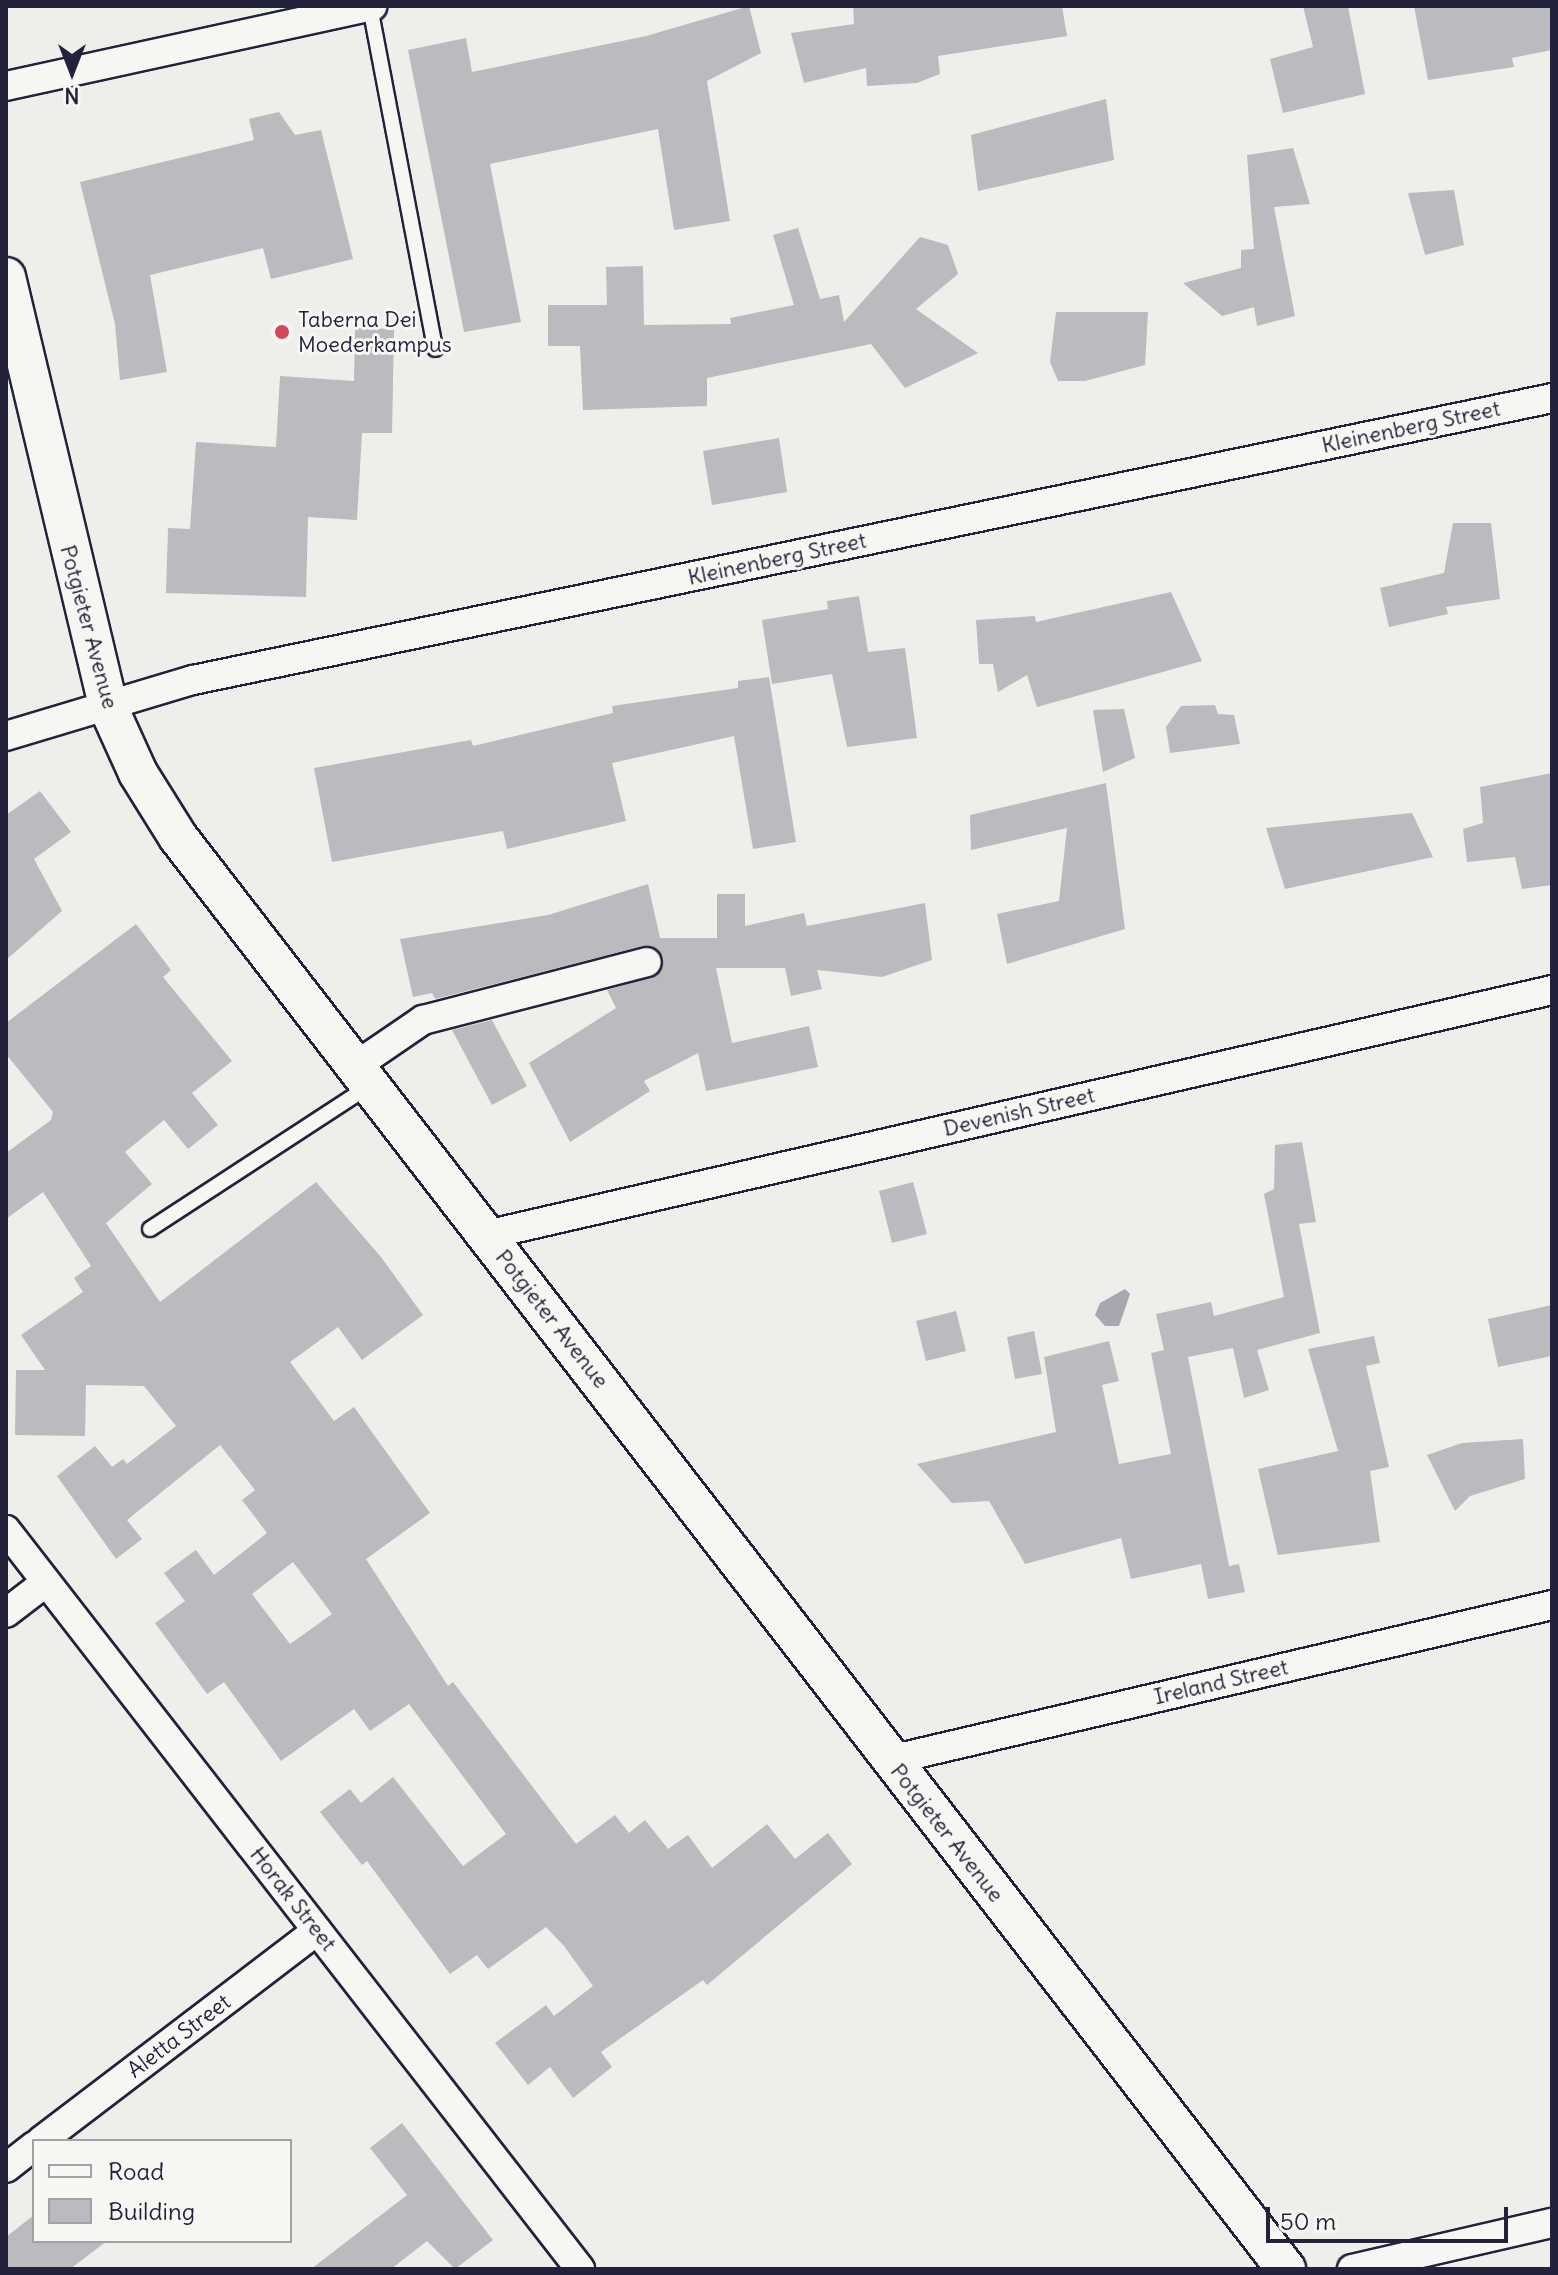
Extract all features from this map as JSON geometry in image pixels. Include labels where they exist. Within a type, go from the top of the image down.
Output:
[{"type":"street","points":[[6,86],[371,6]]},
{"type":"street","name":"Potgieter Avenue","points":[[6,277],[109,709],[138,773],[178,837],[1286,2269]]},
{"type":"street","name":"Kleinenberg Street","points":[[6,736],[109,709],[193,680],[1552,398]]},
{"type":"street","points":[[364,1075],[423,1020],[647,962]]},
{"type":"street","name":"Devenish Street","points":[[486,1235],[1552,990]]},
{"type":"street","name":"Horak Street","points":[[6,1530],[317,1931],[565,2264]]},
{"type":"street","points":[[6,1613],[45,1583]]},
{"type":"street","name":"Ireland Street","points":[[890,1760],[1552,1605]]},
{"type":"street","name":"Aletta Street","points":[[44,2139],[317,1931]]},
{"type":"street","points":[[6,2168],[32,2148]]},
{"type":"street","points":[[1352,2269],[1552,2223]]},
{"type":"lane","points":[[371,6],[435,349]]},
{"type":"lane","points":[[150,1229],[364,1075]]},
{"type":"shaded area","points":[[1125,1289],[1130,1294],[1119,1326],[1105,1326],[1095,1315],[1100,1303]]},
{"type":"building","points":[[749,6],[761,53],[707,81],[730,221],[674,230],[658,129],[490,164],[521,322],[464,332],[408,50],[466,38],[472,72],[646,36]]},
{"type":"building","points":[[853,6],[1062,6],[1067,36],[938,56],[940,74],[917,83],[867,86],[866,68],[804,83],[791,33],[854,24]]},
{"type":"building","points":[[1303,6],[1348,6],[1365,94],[1283,113],[1270,59],[1313,47]]},
{"type":"building","points":[[1414,6],[1552,6],[1552,50],[1512,58],[1514,67],[1428,80]]},
{"type":"building","points":[[1106,99],[1114,160],[978,191],[971,135]]},
{"type":"building","points":[[279,112],[295,135],[321,130],[353,259],[271,279],[263,248],[150,275],[167,372],[120,380],[115,324],[80,182],[254,140],[249,119]]},
{"type":"building","points":[[1293,148],[1310,204],[1274,207],[1295,316],[1257,326],[1254,307],[1222,316],[1183,283],[1241,268],[1241,250],[1254,249],[1247,155]]},
{"type":"building","points":[[1454,190],[1464,245],[1425,255],[1408,193]]},
{"type":"building","points":[[798,228],[820,299],[839,295],[844,322],[920,237],[948,245],[958,274],[916,309],[978,353],[905,388],[871,344],[707,378],[707,406],[583,410],[580,346],[548,346],[548,305],[607,305],[606,267],[643,266],[644,325],[731,324],[730,318],[794,305],[773,235]]},
{"type":"building","points":[[1056,312],[1148,312],[1145,365],[1085,381],[1058,381],[1050,362]]},
{"type":"building","points":[[355,328],[394,329],[392,433],[362,433],[357,520],[308,517],[306,597],[166,593],[168,528],[190,529],[196,442],[276,447],[280,376],[354,381]]},
{"type":"building","points":[[779,438],[787,492],[712,505],[703,451]]},
{"type":"building","points":[[1453,523],[1491,523],[1500,599],[1446,607],[1448,614],[1389,627],[1380,588],[1444,573]]},
{"type":"building","points":[[1171,592],[1202,661],[1037,707],[1027,675],[998,692],[993,664],[979,664],[976,620],[1035,616],[1036,622]]},
{"type":"building","points":[[859,596],[868,652],[905,648],[917,738],[847,747],[832,674],[772,684],[762,620],[828,609],[827,601]]},
{"type":"building","points":[[769,677],[796,842],[753,849],[734,736],[612,763],[626,821],[507,849],[503,831],[332,862],[314,768],[471,740],[473,746],[613,713],[612,706],[738,688],[738,681]]},
{"type":"building","points":[[1215,705],[1218,714],[1234,715],[1240,744],[1170,753],[1166,727],[1181,706]]},
{"type":"building","points":[[1124,709],[1135,758],[1103,772],[1093,710]]},
{"type":"building","points":[[1552,773],[1552,885],[1522,889],[1515,857],[1467,862],[1463,829],[1483,823],[1480,787]]},
{"type":"building","points":[[1106,783],[1125,929],[1007,964],[997,914],[1059,901],[1067,828],[971,850],[970,815]]},
{"type":"building","points":[[40,791],[71,832],[34,859],[62,911],[6,960],[6,815]]},
{"type":"building","points":[[1412,813],[1433,857],[1285,889],[1266,828]]},
{"type":"building","points":[[648,884],[660,938],[717,938],[717,894],[745,894],[745,926],[804,913],[807,926],[925,903],[932,960],[882,977],[817,970],[822,989],[791,996],[785,968],[716,968],[732,1043],[809,1026],[818,1067],[706,1091],[698,1053],[644,1081],[650,1091],[570,1142],[529,1063],[616,1008],[607,990],[658,975],[660,951],[643,946],[435,999],[432,993],[413,997],[400,939],[548,915]]},
{"type":"building","points":[[136,924],[171,970],[163,977],[232,1061],[192,1093],[218,1125],[188,1149],[164,1120],[125,1152],[152,1184],[106,1223],[160,1302],[316,1182],[381,1257],[423,1315],[362,1360],[338,1327],[290,1362],[334,1421],[354,1407],[430,1513],[366,1559],[448,1686],[453,1682],[576,1844],[615,1815],[629,1833],[645,1820],[668,1849],[688,1835],[712,1868],[767,1824],[795,1859],[828,1833],[852,1864],[707,1985],[703,1980],[601,2052],[612,2067],[573,2098],[550,2067],[528,2085],[495,2043],[546,2005],[554,2016],[593,1986],[564,1946],[546,1927],[488,1969],[477,1955],[450,1974],[367,1861],[362,1865],[320,1812],[350,1789],[361,1803],[393,1777],[463,1866],[506,1834],[409,1704],[370,1731],[354,1709],[281,1761],[224,1682],[207,1694],[155,1623],[185,1601],[164,1573],[196,1550],[214,1575],[267,1533],[242,1500],[255,1490],[220,1445],[127,1520],[142,1539],[116,1559],[57,1476],[95,1446],[112,1467],[123,1459],[127,1464],[176,1426],[144,1386],[86,1385],[85,1436],[15,1435],[16,1370],[45,1370],[21,1335],[83,1292],[74,1278],[91,1266],[43,1192],[6,1219],[6,1153],[51,1120],[53,1112],[6,1054],[6,1023]],"holes":[[[293,1562],[332,1614],[290,1644],[252,1594]]]},
{"type":"building","points":[[492,1020],[527,1086],[492,1105],[452,1030]]},
{"type":"building","points":[[1302,1142],[1316,1222],[1299,1224],[1320,1333],[1257,1350],[1269,1390],[1244,1398],[1233,1348],[1188,1357],[1229,1566],[1239,1564],[1245,1592],[1208,1599],[1201,1564],[1131,1579],[1121,1538],[1025,1564],[989,1501],[952,1503],[917,1464],[1056,1432],[1044,1357],[1109,1341],[1119,1381],[1102,1385],[1119,1464],[1171,1454],[1151,1353],[1164,1350],[1156,1314],[1211,1302],[1214,1316],[1284,1297],[1264,1194],[1274,1189],[1275,1145]]},
{"type":"building","points":[[913,1182],[927,1234],[892,1243],[879,1191]]},
{"type":"building","points":[[1552,1305],[1552,1356],[1498,1367],[1488,1319]]},
{"type":"building","points":[[956,1311],[966,1351],[926,1361],[916,1321]]},
{"type":"building","points":[[1034,1331],[1042,1374],[1015,1379],[1007,1337]]},
{"type":"building","points":[[1374,1336],[1380,1363],[1366,1366],[1389,1467],[1370,1471],[1380,1542],[1278,1555],[1258,1469],[1338,1451],[1308,1349]]},
{"type":"building","points":[[1523,1439],[1525,1479],[1470,1496],[1455,1511],[1427,1455],[1462,1443]]},
{"type":"building","points":[[402,2123],[493,2240],[455,2269],[427,2241],[391,2269],[311,2269],[407,2195],[370,2148]]},
{"type":"building","points":[[32,2217],[32,2243],[104,2243],[70,2269],[6,2269],[6,2237]]},
{"type":"place","name":"Taberna Dei Moederkampus","points":[[282,332]]}]
